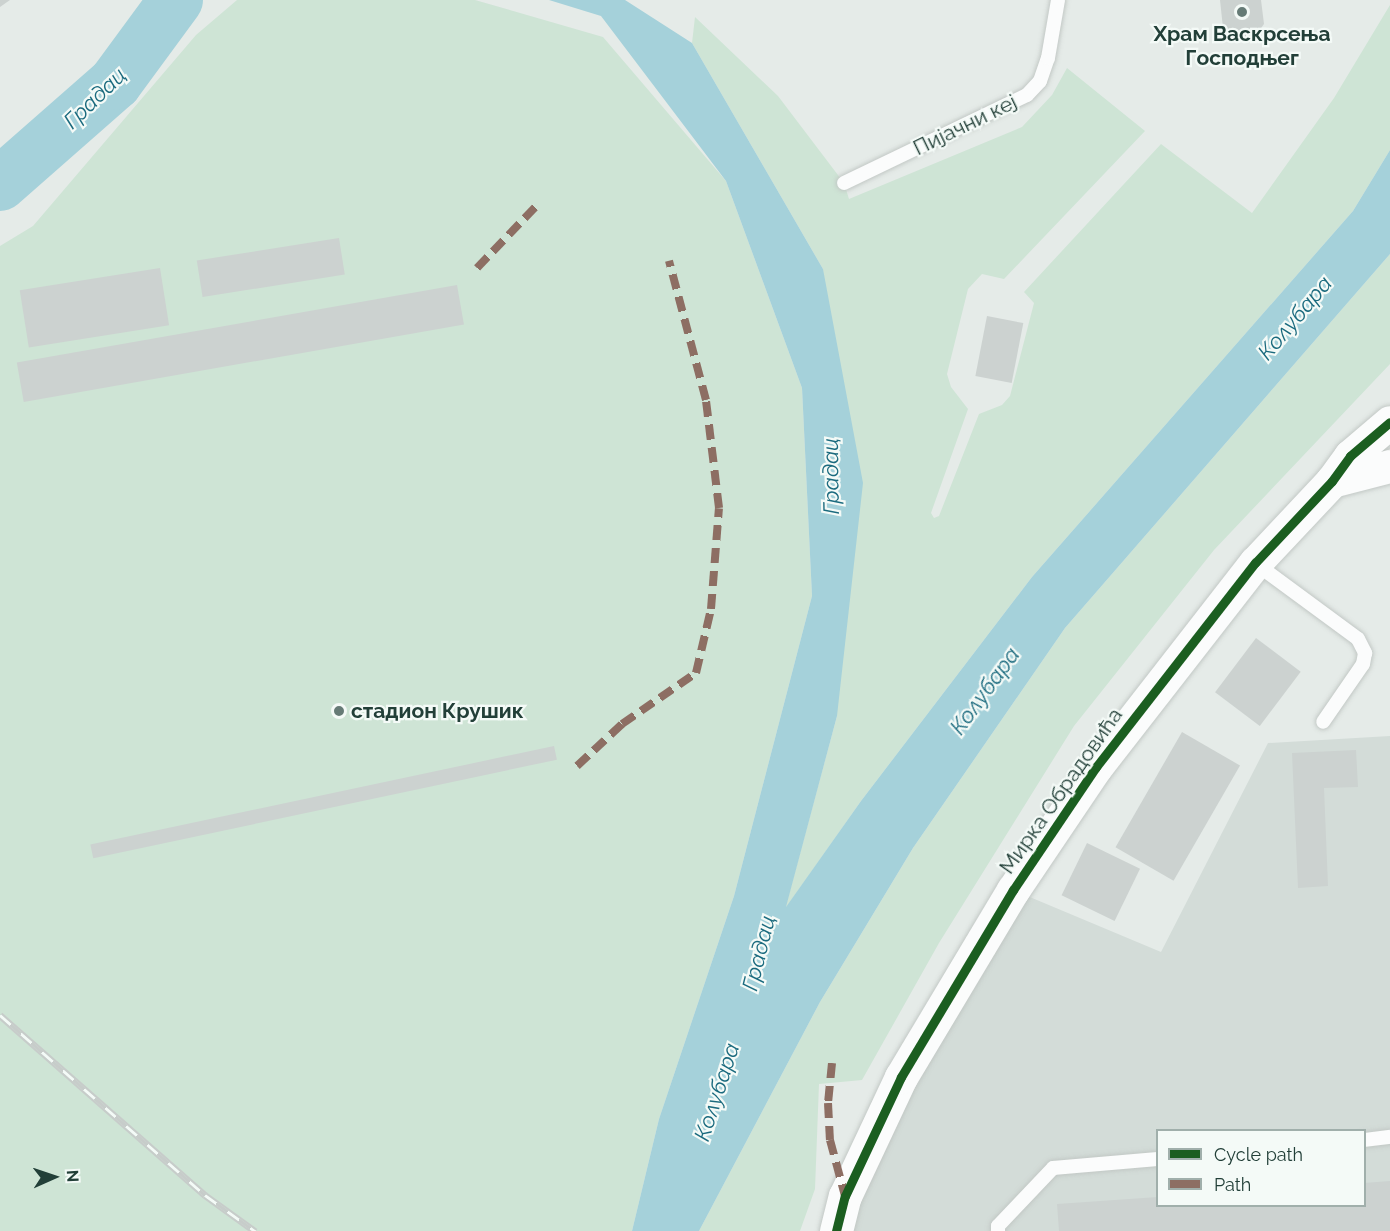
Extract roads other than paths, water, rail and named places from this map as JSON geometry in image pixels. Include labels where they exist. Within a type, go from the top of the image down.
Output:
[{"type":"street","name":"Мирка Обрадовића","points":[[836,1231],[845,1196],[901,1077],[1012,890],[1096,767],[1255,563],[1332,481],[1350,456],[1390,422]]},
{"type":"street","points":[[1332,481],[1390,466]]},
{"type":"lane","name":"Пијачни кеј","points":[[844,183],[1027,95],[1040,81],[1048,58],[1058,0]]},
{"type":"lane","points":[[1255,563],[1358,639],[1365,653],[1363,664],[1323,722]]},
{"type":"lane","points":[[1366,1140],[1390,1137]]},
{"type":"lane","points":[[998,1231],[998,1226],[1053,1168],[1156,1159]]},
{"type":"water","name":"Колубара","points":[[549,0],[625,0],[692,43],[823,269],[863,483],[837,716],[786,907],[861,801],[1032,577],[1353,211],[1390,150],[1390,254],[1065,628],[913,848],[820,1002],[699,1231],[632,1231],[659,1119],[734,896],[812,596],[802,388],[726,181],[601,16]]},
{"type":"waterway","name":"Градац","points":[[0,184],[115,83],[176,0]]},
{"type":"railway","points":[[0,1015],[205,1195],[255,1231]]},
{"type":"place","name":"Храм Васкрсења Господњег","points":[[1242,12]]},
{"type":"place","name":"стадион Крушик","points":[[339,711]]}]
